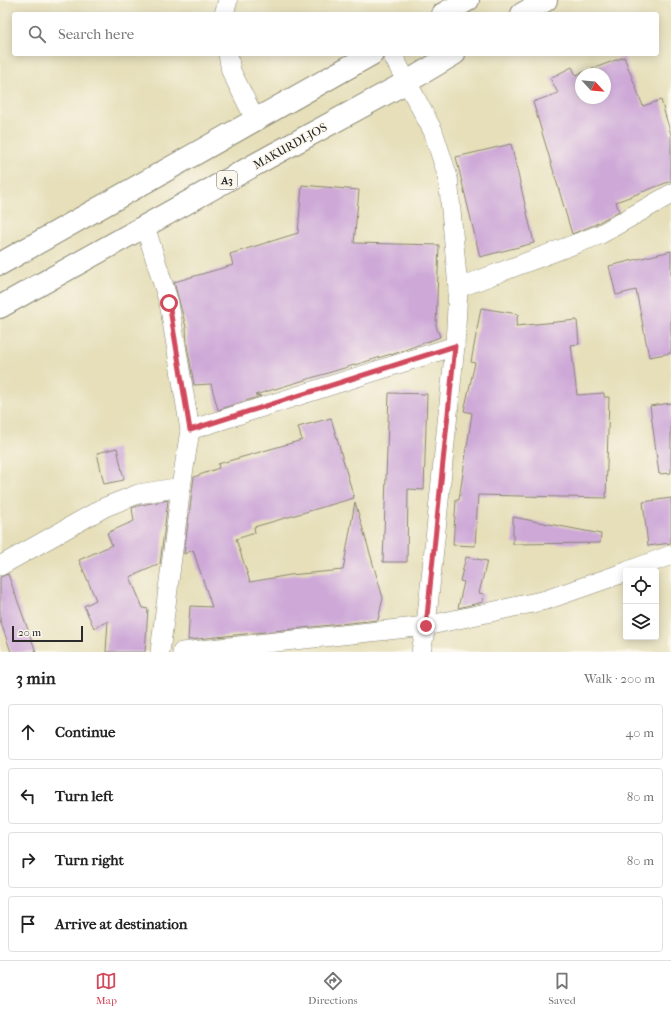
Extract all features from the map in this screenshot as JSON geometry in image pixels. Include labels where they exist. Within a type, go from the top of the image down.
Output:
[{"type":"highway","points":[[447,12],[468,0]]},
{"type":"highway","points":[[525,12],[546,0]]},
{"type":"highway","points":[[0,264],[368,56]]},
{"type":"highway","name":"MAKURDI-JOS","points":[[0,308],[145,226],[407,82],[451,56]]},
{"type":"street","points":[[225,12],[228,0]]},
{"type":"street","points":[[228,56],[231,71],[255,119]]},
{"type":"street","points":[[393,56],[433,131],[448,177],[458,288],[455,346],[426,626],[421,652]]},
{"type":"street","points":[[458,288],[599,235],[671,194]]},
{"type":"street","points":[[145,226],[169,303],[190,430],[181,486],[160,652]]},
{"type":"street","points":[[190,430],[455,346]]},
{"type":"street","points":[[0,566],[105,507],[138,494],[181,486]]},
{"type":"street","points":[[635,568],[671,555]]},
{"type":"street","points":[[182,652],[426,626],[546,600],[623,572]]},
{"type":"building","points":[[624,57],[643,106],[661,100],[671,135],[671,181],[616,202],[619,211],[594,225],[572,234],[533,102],[558,93],[550,78],[572,67],[575,73],[575,104],[611,104],[611,68],[595,68]]},
{"type":"building","points":[[511,144],[534,243],[480,257],[456,157]]},
{"type":"building","points":[[302,185],[359,190],[354,243],[439,245],[436,326],[440,337],[391,355],[255,395],[261,396],[218,410],[211,384],[194,385],[187,345],[186,327],[174,282],[233,265],[230,254],[298,233]]},
{"type":"building","points":[[671,251],[671,353],[649,357],[636,290],[616,295],[609,266]]},
{"type":"building","points":[[481,308],[518,314],[516,326],[577,320],[579,344],[571,345],[577,395],[604,393],[604,397],[609,397],[606,498],[478,495],[475,546],[453,545],[456,500],[459,500],[472,413],[464,411],[475,363],[471,362]]},
{"type":"building","points":[[389,393],[427,394],[424,490],[408,489],[407,562],[383,562]]},
{"type":"building","points":[[671,403],[671,473],[659,474],[650,406]]},
{"type":"building","points":[[331,418],[354,498],[254,527],[255,533],[236,539],[250,582],[290,575],[343,570],[355,502],[383,598],[378,620],[188,640],[190,606],[212,607],[193,550],[184,554],[194,477],[219,468],[218,464],[302,440],[298,427]]},
{"type":"building","points":[[117,448],[124,480],[104,484],[97,453]]},
{"type":"building","points":[[671,498],[671,543],[648,546],[643,502]]},
{"type":"building","points":[[168,500],[160,564],[130,577],[143,608],[148,609],[145,652],[106,652],[108,621],[94,628],[84,606],[96,600],[79,560],[112,545],[107,533],[134,521],[132,508]]},
{"type":"building","points":[[513,517],[601,534],[600,543],[513,544]]},
{"type":"building","points":[[466,557],[487,561],[479,593],[484,594],[483,602],[458,608],[464,582],[460,581]]},
{"type":"building","points":[[8,574],[36,652],[11,652],[0,620],[0,577]]},
{"type":"route","points":[[169,303],[190,430],[455,346],[426,626]]}]
